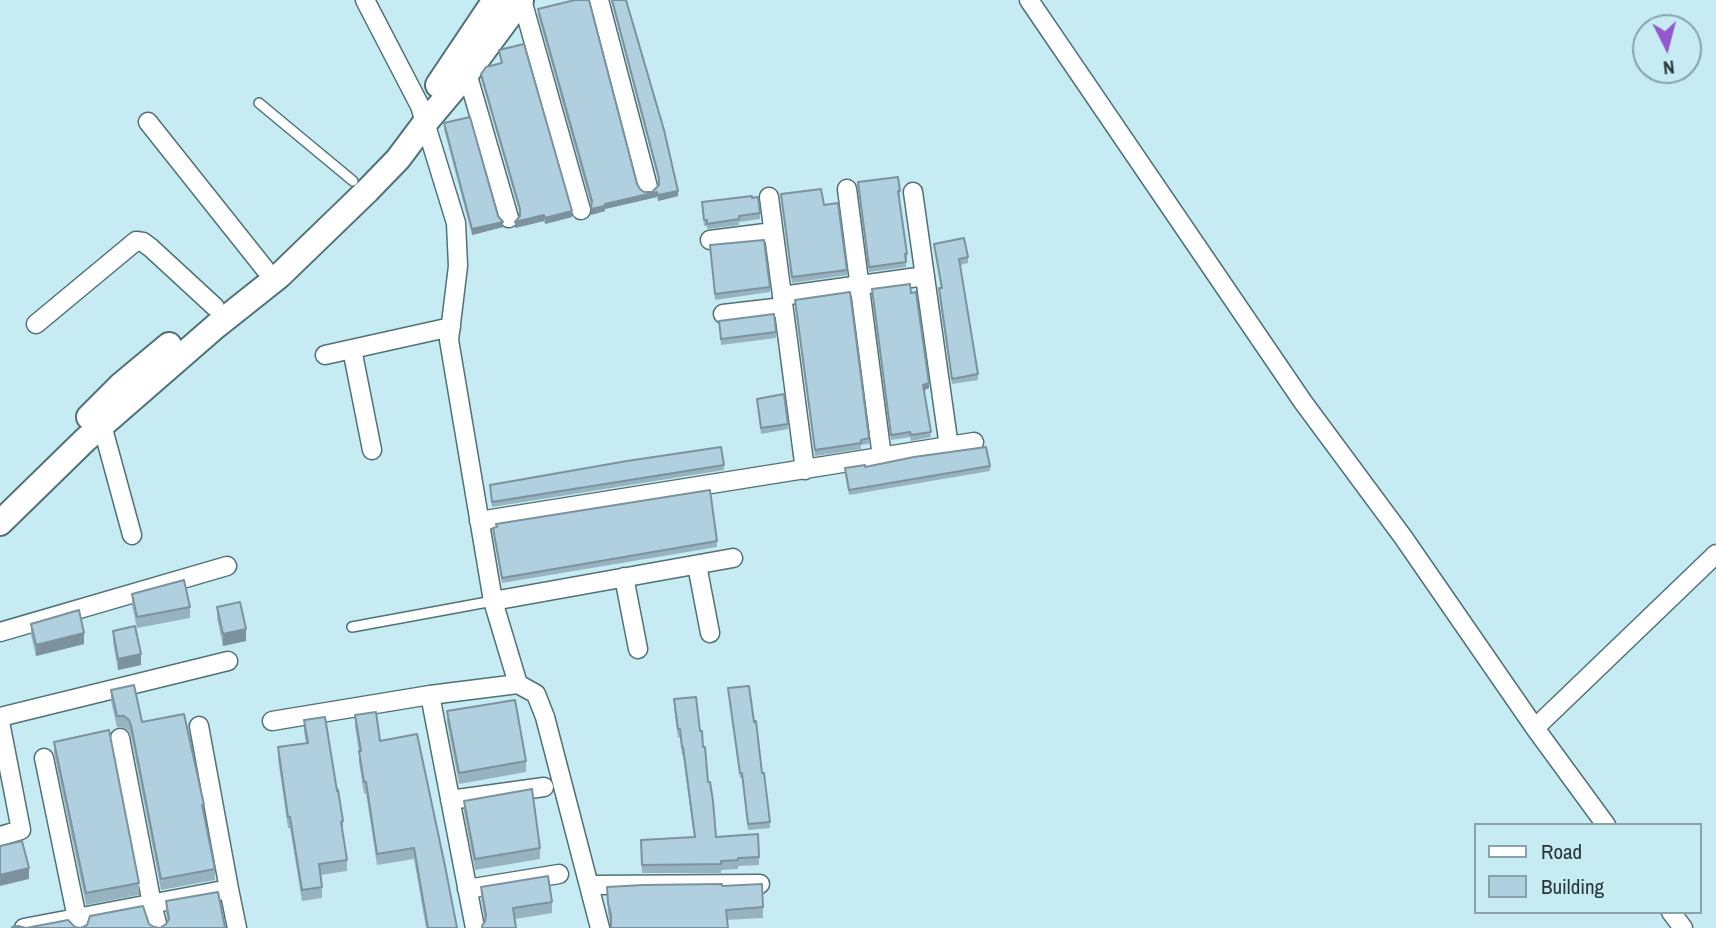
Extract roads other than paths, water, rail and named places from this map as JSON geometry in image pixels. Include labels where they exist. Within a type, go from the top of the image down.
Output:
[{"type":"street","points":[[365,0],[422,115],[456,223],[458,266],[449,340],[494,601],[518,684]]},
{"type":"street","points":[[0,523],[102,425],[216,326],[279,276],[398,159],[436,89],[495,0]]},
{"type":"street","points":[[0,507],[121,385],[265,269],[353,181],[382,156],[467,73],[521,0]]},
{"type":"street","points":[[521,0],[581,210]]},
{"type":"street","points":[[598,0],[648,187]]},
{"type":"street","points":[[1029,0],[1303,402],[1403,537],[1535,729],[1605,823]]},
{"type":"street","points":[[467,73],[509,218]]},
{"type":"street","points":[[148,122],[265,269]]},
{"type":"street","points":[[846,189],[882,457]]},
{"type":"street","points":[[913,192],[949,447]]},
{"type":"street","points":[[769,197],[805,470]]},
{"type":"street","points":[[710,240],[773,232]]},
{"type":"street","points":[[36,324],[136,241],[151,248],[215,307]]},
{"type":"street","points":[[723,314],[859,285],[925,275]]},
{"type":"street","points":[[325,355],[451,327]]},
{"type":"street","points":[[352,349],[372,450]]},
{"type":"street","points":[[102,425],[132,535]]},
{"type":"street","points":[[479,521],[974,442]]},
{"type":"street","points":[[1535,729],[1716,554]]},
{"type":"street","points":[[494,601],[733,558]]},
{"type":"street","points":[[697,565],[710,633]]},
{"type":"street","points":[[0,632],[227,566]]},
{"type":"street","points":[[624,577],[638,649]]},
{"type":"street","points":[[0,717],[229,661]]},
{"type":"street","points":[[272,721],[430,695],[518,684],[536,694],[545,717],[600,928]]},
{"type":"street","points":[[430,695],[475,928]]},
{"type":"street","points":[[0,722],[2,744],[21,830],[0,836]]},
{"type":"street","points":[[199,726],[237,928]]},
{"type":"street","points":[[120,738],[158,928]]},
{"type":"street","points":[[44,758],[78,923]]},
{"type":"street","points":[[450,800],[544,787]]},
{"type":"street","points":[[467,889],[559,874]]},
{"type":"street","points":[[589,885],[760,884]]},
{"type":"street","points":[[24,928],[78,923],[152,904],[229,889]]},
{"type":"lane","points":[[259,103],[353,181]]},
{"type":"lane","points":[[352,627],[494,601]]}]
